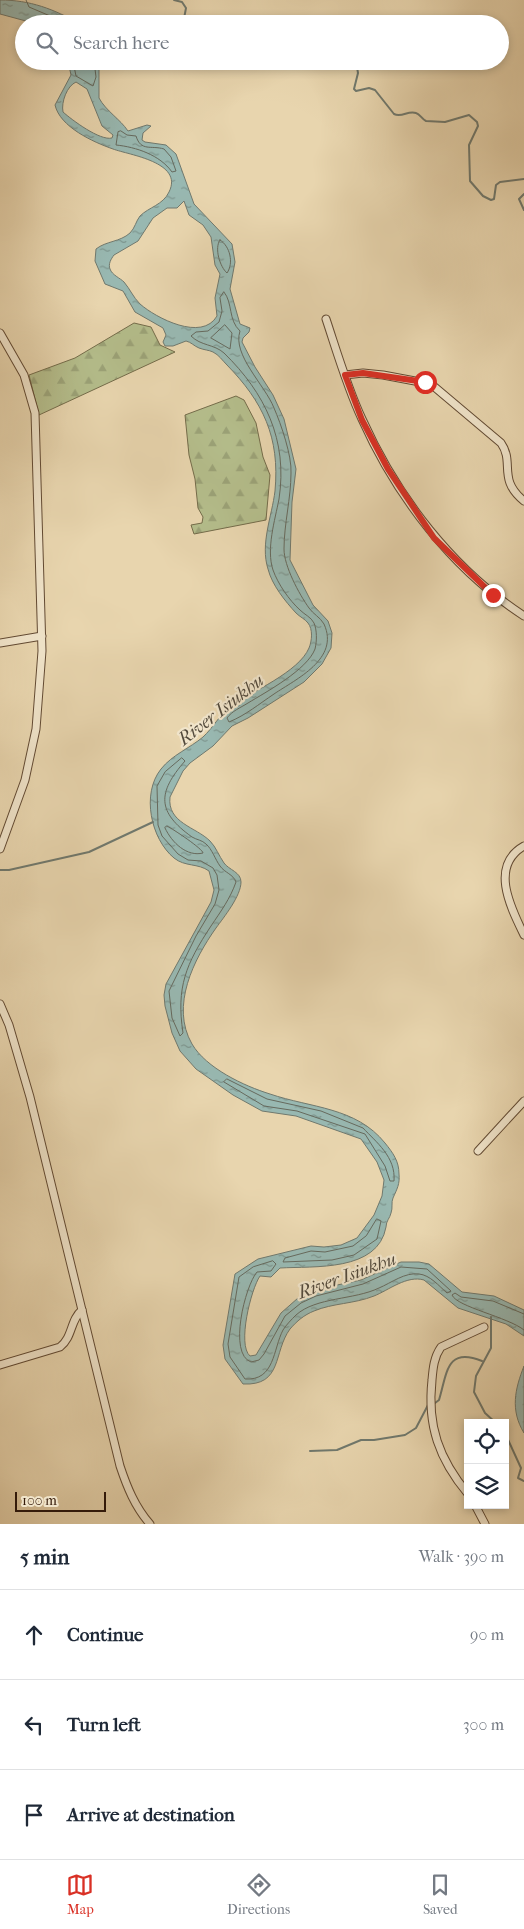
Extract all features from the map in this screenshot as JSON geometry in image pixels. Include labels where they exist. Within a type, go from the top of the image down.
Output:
[{"type":"street","points":[[326,319],[362,420],[388,469],[434,538],[493,595],[524,616]]},
{"type":"street","points":[[0,333],[24,374],[35,413],[42,636],[41,685],[36,729],[23,786],[0,849]]},
{"type":"street","points":[[345,375],[363,373],[383,375],[413,379],[436,387],[501,443],[506,452],[508,480],[513,490],[524,501]]},
{"type":"street","points":[[0,644],[42,636]]},
{"type":"street","points":[[524,846],[511,856],[505,874],[510,907],[524,935]]},
{"type":"street","points":[[0,1004],[9,1024],[30,1097],[123,1474],[134,1501],[150,1524]]},
{"type":"street","points":[[478,1151],[524,1101]]},
{"type":"street","points":[[0,1366],[60,1347],[66,1342],[75,1318],[82,1310]]},
{"type":"street","points":[[464,1490],[452,1476],[437,1444],[432,1421],[431,1386],[434,1363],[441,1347],[484,1327]]},
{"type":"street","points":[[477,1509],[485,1524]]},
{"type":"green space","points":[[134,323],[151,327],[160,345],[175,352],[39,415],[29,375],[75,358]]},
{"type":"green space","points":[[236,396],[244,400],[256,423],[263,457],[270,475],[266,520],[194,534],[191,525],[202,523],[203,517],[198,508],[195,479],[189,455],[185,415]]},
{"type":"water","points":[[0,0],[11,0],[42,6],[63,15],[15,15],[15,18],[0,14]]},
{"type":"water","points":[[70,70],[99,70],[99,98],[102,103],[128,131],[147,125],[151,126],[143,133],[142,140],[166,145],[176,154],[194,204],[232,244],[235,262],[230,289],[240,324],[250,328],[242,342],[273,395],[284,419],[296,469],[292,502],[290,560],[313,605],[328,621],[332,633],[331,648],[322,664],[304,682],[248,718],[232,726],[213,746],[190,763],[183,771],[170,797],[170,806],[178,819],[210,841],[224,863],[237,873],[241,882],[235,900],[200,954],[188,983],[183,1014],[192,1044],[206,1061],[238,1081],[286,1099],[347,1115],[361,1122],[373,1131],[391,1150],[399,1169],[399,1184],[392,1200],[392,1209],[381,1242],[371,1252],[343,1264],[280,1268],[271,1277],[260,1276],[249,1304],[245,1329],[246,1350],[250,1356],[256,1355],[281,1313],[298,1298],[323,1288],[361,1280],[401,1262],[429,1264],[462,1292],[494,1296],[524,1310],[524,1336],[506,1324],[458,1308],[424,1280],[418,1279],[405,1281],[366,1299],[321,1308],[304,1316],[290,1329],[271,1374],[256,1383],[243,1384],[225,1359],[223,1345],[235,1274],[258,1259],[311,1246],[341,1245],[357,1238],[374,1215],[382,1196],[384,1180],[377,1162],[361,1139],[296,1116],[262,1111],[233,1095],[196,1069],[180,1051],[172,1033],[165,1006],[166,984],[211,902],[214,890],[209,871],[178,861],[166,850],[159,840],[151,816],[151,791],[155,779],[165,764],[203,737],[223,713],[231,706],[274,681],[304,657],[309,648],[311,632],[308,623],[296,613],[279,592],[268,569],[265,550],[275,491],[275,454],[272,437],[259,407],[240,379],[215,353],[186,341],[173,346],[165,346],[163,342],[166,335],[163,328],[135,312],[123,291],[105,284],[95,261],[96,249],[130,233],[140,216],[160,203],[166,196],[172,182],[169,173],[162,167],[142,157],[113,149],[78,133],[63,120],[55,105],[71,75]],"holes":[[[76,82],[87,89],[102,126],[113,135],[112,138],[94,133],[79,125],[63,112],[65,95],[73,84]],[[184,201],[189,215],[203,225],[211,237],[215,265],[220,274],[215,298],[217,316],[210,324],[201,327],[179,325],[147,310],[140,304],[124,282],[112,273],[109,267],[114,255],[138,241],[153,218],[167,208],[177,208]]]},
{"type":"water","points":[[524,1366],[524,1433],[517,1416],[515,1400]]},
{"type":"waterway","points":[[174,0],[182,2],[186,8],[185,15]]},
{"type":"waterway","points":[[358,70],[354,89],[356,91],[369,88],[375,90],[394,114],[400,115],[413,112],[419,114],[426,121],[445,122],[469,115],[477,122],[478,126],[469,145],[470,181],[483,196],[491,200],[494,199],[496,185],[500,182],[524,179]]},
{"type":"waterway","points":[[524,194],[519,199],[524,210]]},
{"type":"waterway","points":[[0,870],[9,870],[89,852],[153,822]]},
{"type":"waterway","points":[[491,1317],[491,1348],[476,1376],[474,1392],[485,1413],[492,1419]]},
{"type":"waterway","points":[[435,1403],[439,1400],[450,1365],[455,1360],[461,1357],[470,1357],[482,1361]]},
{"type":"waterway","points":[[310,1451],[337,1450],[361,1440],[405,1435],[416,1428],[428,1405]]},
{"type":"waterway","points":[[509,1442],[521,1468],[518,1478],[524,1481]]},
{"type":"route","points":[[425,382],[363,373],[345,375],[362,420],[388,469],[434,538],[493,595]]},
{"type":"water label","name":"River Isiukhu","points":[[221,710]]},
{"type":"water label","name":"River Isiukhu","points":[[347,1276]]}]
